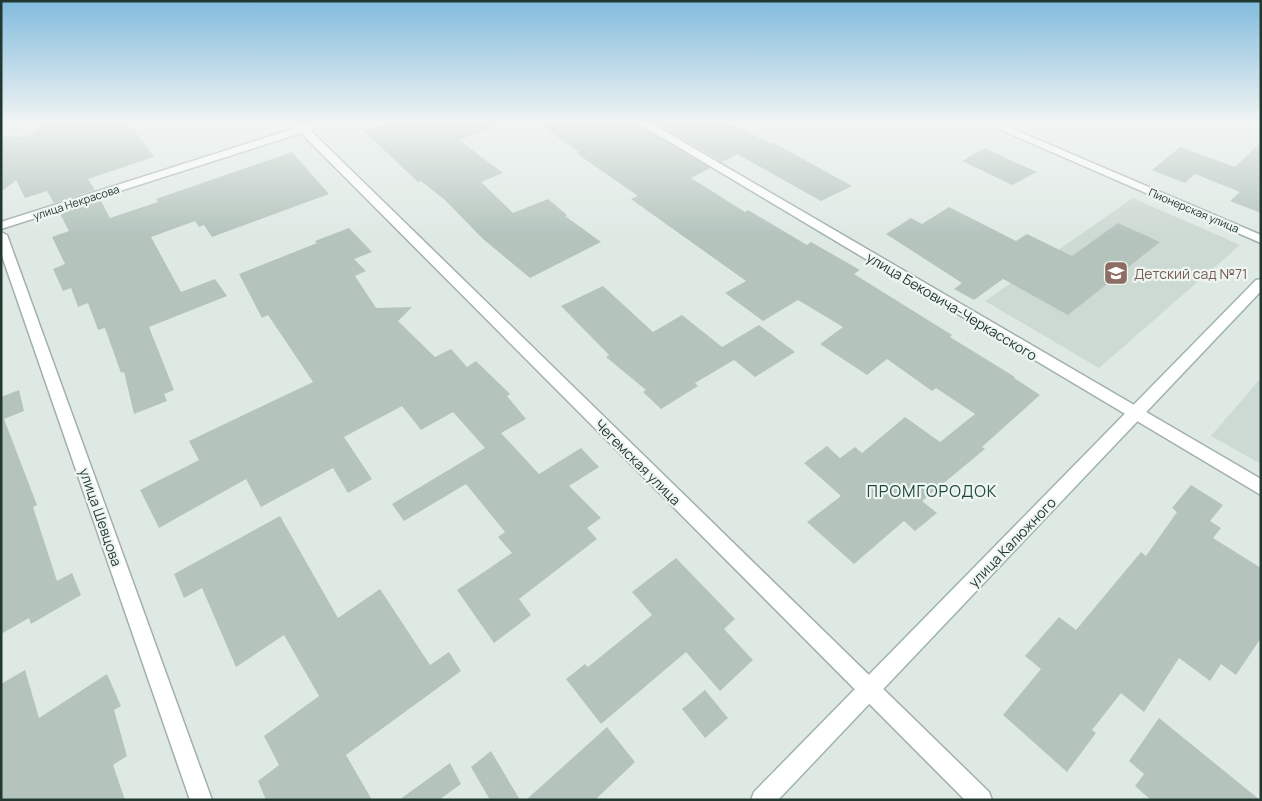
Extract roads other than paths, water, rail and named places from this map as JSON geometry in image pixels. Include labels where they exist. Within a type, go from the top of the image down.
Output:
[{"type":"street","name":"улица Некрасова","points":[[1,226],[199,160]]},
{"type":"street","name":"Чегемская улица","points":[[334,160],[981,800]]},
{"type":"street","name":"улица Бековича-Черкасского","points":[[706,160],[1261,488]]},
{"type":"street","name":"Пионерская улица","points":[[1078,160],[1261,238]]},
{"type":"street","name":"улица Шевцова","points":[[1,235],[201,800]]},
{"type":"street","name":"улица Калюжного","points":[[762,800],[870,691],[1261,283]]},
{"type":"place","name":"Детский сад №71","points":[[1116,273]]},
{"type":"district","name":"ПРОМГОРОДОК","points":[[932,491]]}]
